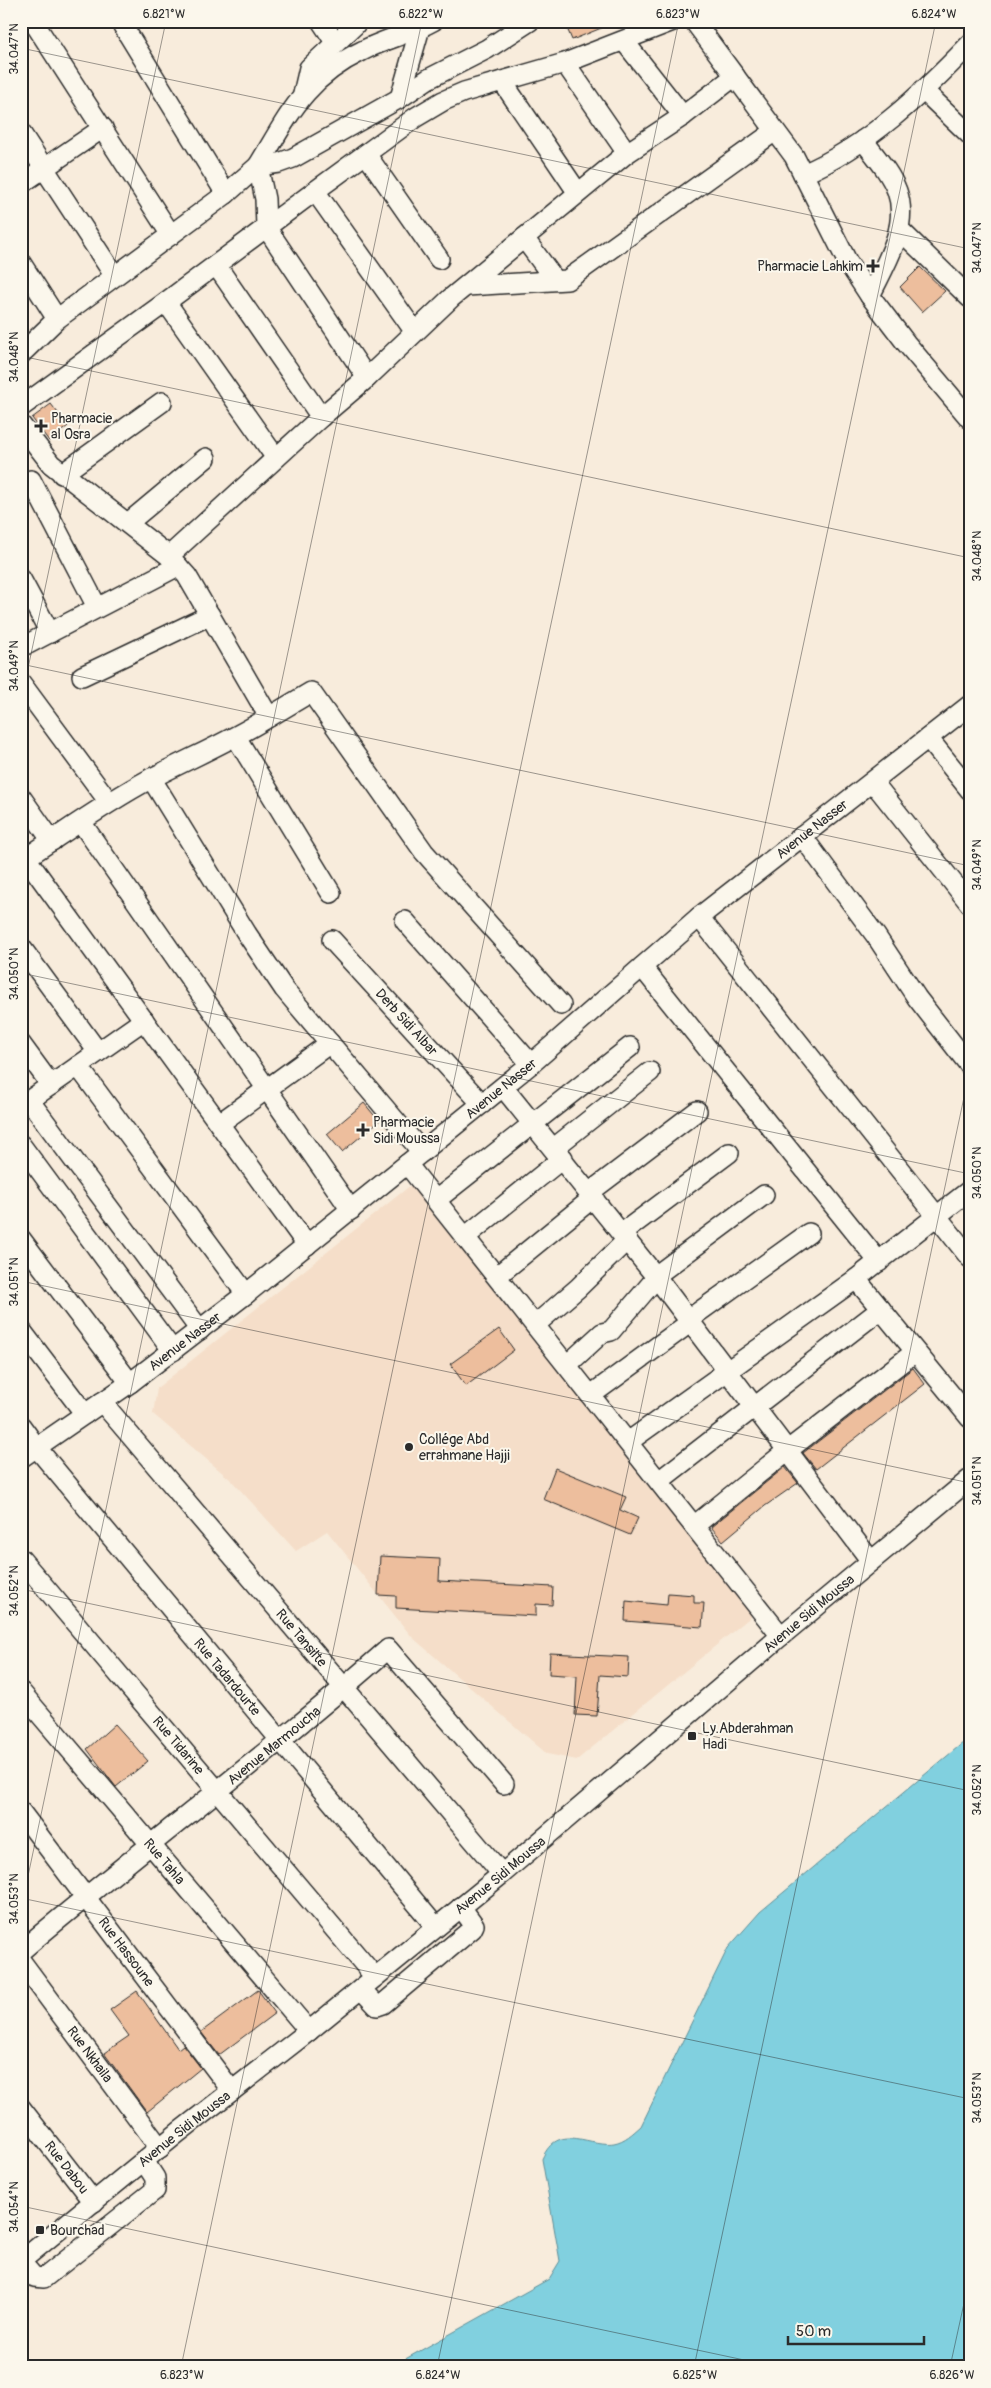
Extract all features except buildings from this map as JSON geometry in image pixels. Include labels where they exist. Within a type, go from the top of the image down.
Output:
[{"type":"street","points":[[34,21],[171,235]]},
{"type":"street","points":[[120,21],[226,194]]},
{"type":"street","points":[[320,21],[335,42]]},
{"type":"street","points":[[303,94],[309,68],[355,25],[355,21]]},
{"type":"street","points":[[258,166],[279,163],[293,158],[400,98],[428,79],[487,49],[530,21]]},
{"type":"street","points":[[21,407],[216,266],[266,226],[416,117],[442,101],[565,63],[672,21]]},
{"type":"street","points":[[694,21],[794,156],[847,261],[870,296],[906,343],[970,419]]},
{"type":"street","points":[[400,98],[427,25]]},
{"type":"street","points":[[21,354],[57,319],[226,194],[258,166],[303,94],[326,73],[362,50],[427,25]]},
{"type":"street","points":[[624,41],[682,116]]},
{"type":"street","points":[[803,174],[824,165],[863,140],[923,90],[970,44]]},
{"type":"street","points":[[565,63],[627,154]]},
{"type":"street","points":[[28,644],[98,607],[173,561],[276,458],[467,286],[627,154],[735,76]]},
{"type":"street","points":[[502,81],[578,193]]},
{"type":"street","points":[[923,90],[970,135]]},
{"type":"street","points":[[21,184],[103,128]]},
{"type":"street","points":[[467,286],[567,280],[775,130]]},
{"type":"street","points":[[21,133],[114,275]]},
{"type":"street","points":[[863,140],[887,173],[897,190],[901,204],[899,230],[870,296]]},
{"type":"street","points":[[366,154],[439,259]]},
{"type":"street","points":[[258,166],[265,199],[266,226],[367,378]]},
{"type":"street","points":[[315,191],[415,332]]},
{"type":"street","points":[[899,230],[970,298]]},
{"type":"street","points":[[524,238],[554,280]]},
{"type":"street","points":[[21,263],[57,319]]},
{"type":"street","points":[[216,266],[321,417]]},
{"type":"street","points":[[166,302],[276,458]]},
{"type":"street","points":[[98,607],[26,483],[57,469],[162,402]]},
{"type":"street","points":[[21,425],[57,469],[128,523],[173,561],[187,576],[269,718]]},
{"type":"street","points":[[128,523],[206,458]]},
{"type":"street","points":[[21,579],[50,633]]},
{"type":"street","points":[[82,676],[210,615]]},
{"type":"street","points":[[21,683],[110,802]]},
{"type":"street","points":[[307,1245],[220,1123],[24,859],[110,802],[151,778],[236,737],[311,692],[424,852],[568,1013]]},
{"type":"street","name":"Avenue Nasser","points":[[21,1458],[130,1383],[246,1294],[531,1064],[568,1013],[642,968],[699,917],[970,705]]},
{"type":"street","points":[[236,737],[331,893]]},
{"type":"street","points":[[928,738],[970,790]]},
{"type":"street","points":[[151,778],[252,942],[284,989],[422,1152]]},
{"type":"street","points":[[873,782],[970,904]]},
{"type":"street","points":[[21,797],[52,840]]},
{"type":"street","points":[[80,822],[268,1088],[351,1210]]},
{"type":"street","points":[[802,836],[876,936],[923,1006],[970,1066]]},
{"type":"street","points":[[699,917],[970,1258]]},
{"type":"street","points":[[405,921],[531,1064]]},
{"type":"street","name":"Derb Sidi Albar","points":[[332,940],[482,1104]]},
{"type":"street","points":[[21,947],[98,1052]]},
{"type":"street","points":[[642,968],[879,1262]]},
{"type":"street","points":[[144,1020],[25,1103],[200,1330]]},
{"type":"street","points":[[220,1123],[330,1043]]},
{"type":"street","points":[[21,1044],[51,1085]]},
{"type":"street","points":[[436,1200],[630,1047]]},
{"type":"street","points":[[78,1066],[246,1294]]},
{"type":"street","points":[[465,1237],[650,1072]]},
{"type":"street","points":[[503,1086],[625,1236],[871,1561]]},
{"type":"street","points":[[497,1276],[592,1194],[697,1112]]},
{"type":"street","points":[[21,1145],[172,1352]]},
{"type":"street","points":[[535,1325],[578,1288],[625,1236],[729,1153]]},
{"type":"street","points":[[407,1164],[781,1636]]},
{"type":"street","points":[[628,1442],[879,1262],[970,1190]]},
{"type":"street","points":[[567,1365],[602,1333],[611,1331],[662,1271],[764,1195]]},
{"type":"street","points":[[591,1395],[696,1314],[809,1233]]},
{"type":"street","points":[[24,1247],[130,1383]]},
{"type":"street","points":[[856,1278],[970,1418]]},
{"type":"street","points":[[659,1482],[881,1309]]},
{"type":"street","points":[[21,1330],[84,1414]]},
{"type":"street","points":[[694,1526],[788,1450],[915,1352]]},
{"type":"street","name":"Rue Tansilte","points":[[102,1402],[502,1874]]},
{"type":"street","name":"Rue Tadardourte","points":[[21,1426],[37,1448],[436,1927]]},
{"type":"street","name":"Avenue Sidi Moussa","points":[[21,2262],[502,1874],[781,1636],[970,1479]]},
{"type":"street","name":"Rue Tidarine","points":[[21,1558],[218,1791],[368,1983],[373,2003],[377,2006],[383,2004],[472,1929],[474,1925],[472,1920],[461,1907]]},
{"type":"street","name":"Avenue Marmoucha","points":[[21,1950],[282,1740],[388,1650],[504,1784]]},
{"type":"street","name":"Rue Tahla","points":[[21,1692],[309,2031]]},
{"type":"street","name":"Rue Hassoune","points":[[21,1812],[232,2091]]},
{"type":"street","name":"Rue Nkhaila","points":[[21,1961],[160,2148]]},
{"type":"street","name":"Rue Dabou","points":[[21,2108],[94,2202]]},
{"type":"street","points":[[21,2262],[34,2276],[44,2278],[155,2190],[155,2178],[144,2162]]},
{"type":"shaded area","name":"Collége Abd errahmane Hajji","points":[[416,1181],[759,1610],[577,1760],[547,1754],[412,1637],[327,1531],[296,1551],[231,1480],[153,1414],[157,1388]]},
{"type":"water","points":[[970,1737],[970,2367],[391,2367],[549,2279],[560,2261],[542,2159],[549,2148],[556,2141],[565,2138],[614,2143],[625,2139],[641,2126],[728,1948],[760,1912]]},
{"type":"place","name":"Pharmacie Lahkim","points":[[873,266]]},
{"type":"place","name":"Pharmacie al Osra","points":[[41,426]]},
{"type":"place","name":"Pharmacie Sidi Moussa","points":[[363,1130]]},
{"type":"place","name":"Collége Abd errahmane Hajji","points":[[409,1447]]},
{"type":"place","name":"Ly.Abderahman Hadi","points":[[692,1736]]},
{"type":"place","name":"Bourchad","points":[[40,2230]]}]
